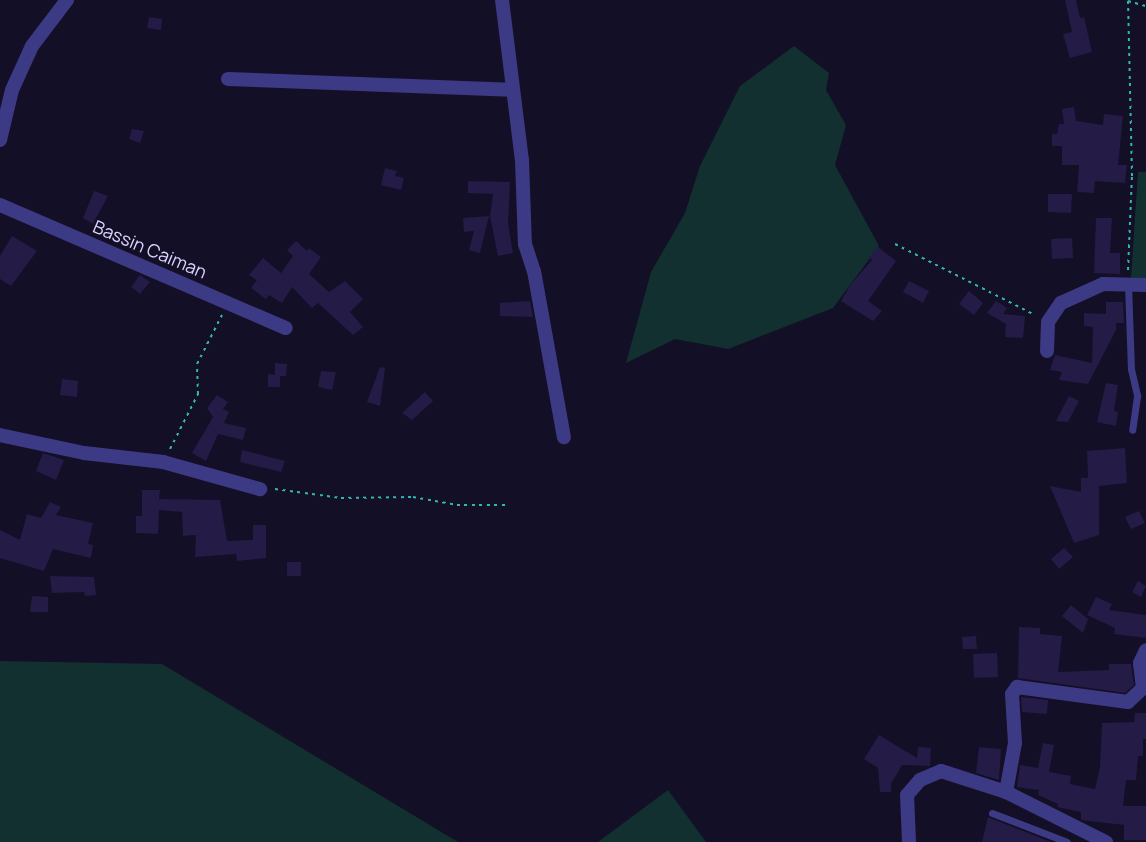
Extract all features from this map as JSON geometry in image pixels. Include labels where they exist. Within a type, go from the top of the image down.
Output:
[{"type":"street","points":[[0,140],[12,90],[32,46],[67,0]]},
{"type":"street","points":[[502,0],[522,160],[525,244],[534,270],[564,437]]},
{"type":"street","points":[[228,79],[513,90]]},
{"type":"street","name":"Bassin Caiman","points":[[0,205],[286,328]]},
{"type":"street","points":[[1047,351],[1048,322],[1061,303],[1103,284],[1146,285]]},
{"type":"street","points":[[0,435],[84,453],[163,462],[260,489]]},
{"type":"street","points":[[1006,792],[1016,743],[1012,694],[1017,687],[1128,702],[1143,688],[1140,663],[1146,650]]},
{"type":"street","points":[[909,842],[907,795],[920,780],[941,771],[1006,792],[1106,842]]},
{"type":"lane","points":[[1128,285],[1131,369],[1137,396],[1132,430]]},
{"type":"lane","points":[[992,813],[1067,842]]},
{"type":"path","points":[[1128,285],[1132,176],[1128,1],[1146,6]]},
{"type":"path","points":[[895,244],[1048,322]]},
{"type":"path","points":[[163,462],[198,394],[197,364],[228,302]]},
{"type":"path","points":[[260,489],[288,490],[341,498],[413,497],[457,505],[506,505]]},
{"type":"green space","points":[[794,46],[829,73],[826,90],[846,125],[835,165],[879,246],[833,308],[728,349],[675,339],[626,363],[651,272],[685,213],[700,166],[740,86]]},
{"type":"green space","points":[[1138,172],[1146,172],[1146,281],[1131,278]]},
{"type":"green space","points":[[0,661],[162,664],[458,842],[0,842]]},
{"type":"green space","points":[[668,790],[706,842],[598,842]]},
{"type":"building","points":[[1065,0],[1076,0],[1080,18],[1084,17],[1092,52],[1070,58],[1063,34],[1072,32]]},
{"type":"building","points":[[149,17],[162,19],[161,30],[147,28]]},
{"type":"building","points":[[1074,107],[1076,121],[1103,125],[1104,114],[1123,116],[1118,165],[1127,165],[1125,183],[1095,181],[1094,193],[1077,192],[1079,165],[1062,165],[1062,146],[1052,146],[1052,134],[1057,134],[1059,124],[1064,124],[1062,109]]},
{"type":"building","points":[[132,129],[144,131],[140,143],[129,139]]},
{"type":"building","points":[[385,168],[397,171],[395,176],[404,178],[401,190],[381,185]]},
{"type":"building","points":[[468,181],[510,182],[508,223],[513,253],[498,256],[490,216],[493,194],[468,193]]},
{"type":"building","points":[[94,191],[108,196],[93,224],[83,218]]},
{"type":"building","points":[[1048,194],[1072,194],[1071,213],[1048,212]]},
{"type":"building","points":[[489,216],[480,253],[469,250],[474,231],[464,232],[463,218]]},
{"type":"building","points":[[1096,218],[1112,218],[1110,253],[1120,253],[1120,274],[1094,273]]},
{"type":"building","points":[[12,236],[37,251],[11,286],[0,279],[0,256]]},
{"type":"building","points":[[1072,238],[1073,258],[1052,259],[1051,239]]},
{"type":"building","points":[[296,241],[307,251],[309,248],[321,257],[309,274],[329,292],[345,281],[363,299],[350,312],[363,327],[353,335],[318,303],[312,308],[292,287],[282,303],[269,295],[266,299],[251,288],[257,280],[249,275],[263,258],[281,273],[293,256],[287,250]]},
{"type":"building","points":[[878,247],[896,261],[868,301],[882,311],[873,321],[841,301],[851,284],[872,260],[869,257]]},
{"type":"building","points":[[140,275],[150,282],[140,294],[131,287]]},
{"type":"building","points":[[909,281],[929,291],[923,303],[903,292]]},
{"type":"building","points":[[969,291],[983,303],[974,315],[959,304]]},
{"type":"building","points":[[530,301],[533,317],[500,316],[500,303]]},
{"type":"building","points":[[996,301],[1007,308],[1003,314],[1025,316],[1023,338],[1005,337],[1006,324],[987,313]]},
{"type":"building","points":[[1106,302],[1123,302],[1124,323],[1116,323],[1116,330],[1088,384],[1059,380],[1062,372],[1050,370],[1055,355],[1092,363],[1093,327],[1084,326],[1084,313],[1106,314]]},
{"type":"building","points":[[275,363],[287,364],[286,376],[280,376],[280,387],[268,387],[268,374],[275,375]]},
{"type":"building","points":[[380,367],[385,368],[380,406],[367,402]]},
{"type":"building","points":[[321,371],[336,372],[332,390],[318,387]]},
{"type":"building","points":[[62,379],[78,381],[77,397],[60,395]]},
{"type":"building","points":[[1106,383],[1118,385],[1114,411],[1118,412],[1116,426],[1097,422]]},
{"type":"building","points":[[425,392],[433,401],[412,420],[402,413]]},
{"type":"building","points":[[217,395],[228,402],[223,409],[229,412],[224,423],[246,428],[243,440],[218,434],[206,461],[192,453],[213,417],[207,408]]},
{"type":"building","points":[[1069,396],[1079,401],[1068,422],[1056,421]]},
{"type":"building","points":[[1125,448],[1127,483],[1099,486],[1099,535],[1074,543],[1050,486],[1081,492],[1081,478],[1088,478],[1087,451]]},
{"type":"building","points":[[242,450],[285,461],[281,472],[240,462]]},
{"type":"building","points":[[43,453],[64,460],[56,480],[36,471]]},
{"type":"building","points":[[142,490],[160,490],[159,499],[220,500],[227,541],[253,540],[253,525],[266,525],[266,558],[237,561],[236,554],[195,557],[196,535],[183,536],[182,512],[159,510],[158,534],[136,533],[136,516],[142,516]]},
{"type":"building","points":[[50,502],[61,507],[56,515],[93,523],[88,544],[93,545],[91,558],[53,549],[44,571],[0,558],[0,530],[20,540],[27,514],[41,518]]},
{"type":"building","points":[[1139,511],[1145,523],[1131,529],[1125,517]]},
{"type":"building","points":[[1064,548],[1073,557],[1059,569],[1051,559]]},
{"type":"building","points":[[287,562],[301,562],[301,576],[287,576]]},
{"type":"building","points":[[50,576],[94,577],[96,595],[85,596],[84,592],[52,593]]},
{"type":"building","points":[[1138,581],[1146,586],[1141,597],[1132,592]]},
{"type":"building","points":[[32,596],[48,597],[48,612],[30,612]]},
{"type":"building","points":[[1096,597],[1112,604],[1109,610],[1146,615],[1146,638],[1114,634],[1115,628],[1087,615]]},
{"type":"building","points":[[1071,605],[1088,619],[1083,633],[1062,616]]},
{"type":"building","points":[[1019,627],[1040,628],[1040,634],[1062,636],[1058,672],[1109,670],[1109,664],[1131,664],[1134,685],[1125,693],[1018,678]]},
{"type":"building","points":[[976,636],[977,649],[963,649],[962,637]]},
{"type":"building","points":[[997,653],[998,677],[974,678],[973,654]]},
{"type":"building","points":[[1021,697],[1048,700],[1047,714],[1022,712]]},
{"type":"building","points":[[1135,713],[1146,713],[1146,739],[1143,739],[1143,756],[1138,756],[1136,780],[1126,780],[1123,806],[1146,806],[1146,840],[1124,840],[1124,825],[1081,820],[1081,812],[1057,807],[1058,804],[1038,795],[1039,790],[1017,787],[1020,765],[1038,768],[1043,743],[1054,745],[1049,772],[1071,776],[1070,784],[1095,789],[1100,767],[1102,723],[1134,722]]},
{"type":"building","points":[[879,735],[917,758],[918,747],[931,748],[930,766],[902,765],[891,784],[891,792],[880,792],[878,768],[864,759]]},
{"type":"building","points":[[979,747],[1001,749],[999,780],[976,773]]},
{"type":"building","points":[[988,817],[990,818],[1051,842],[982,842]]}]
